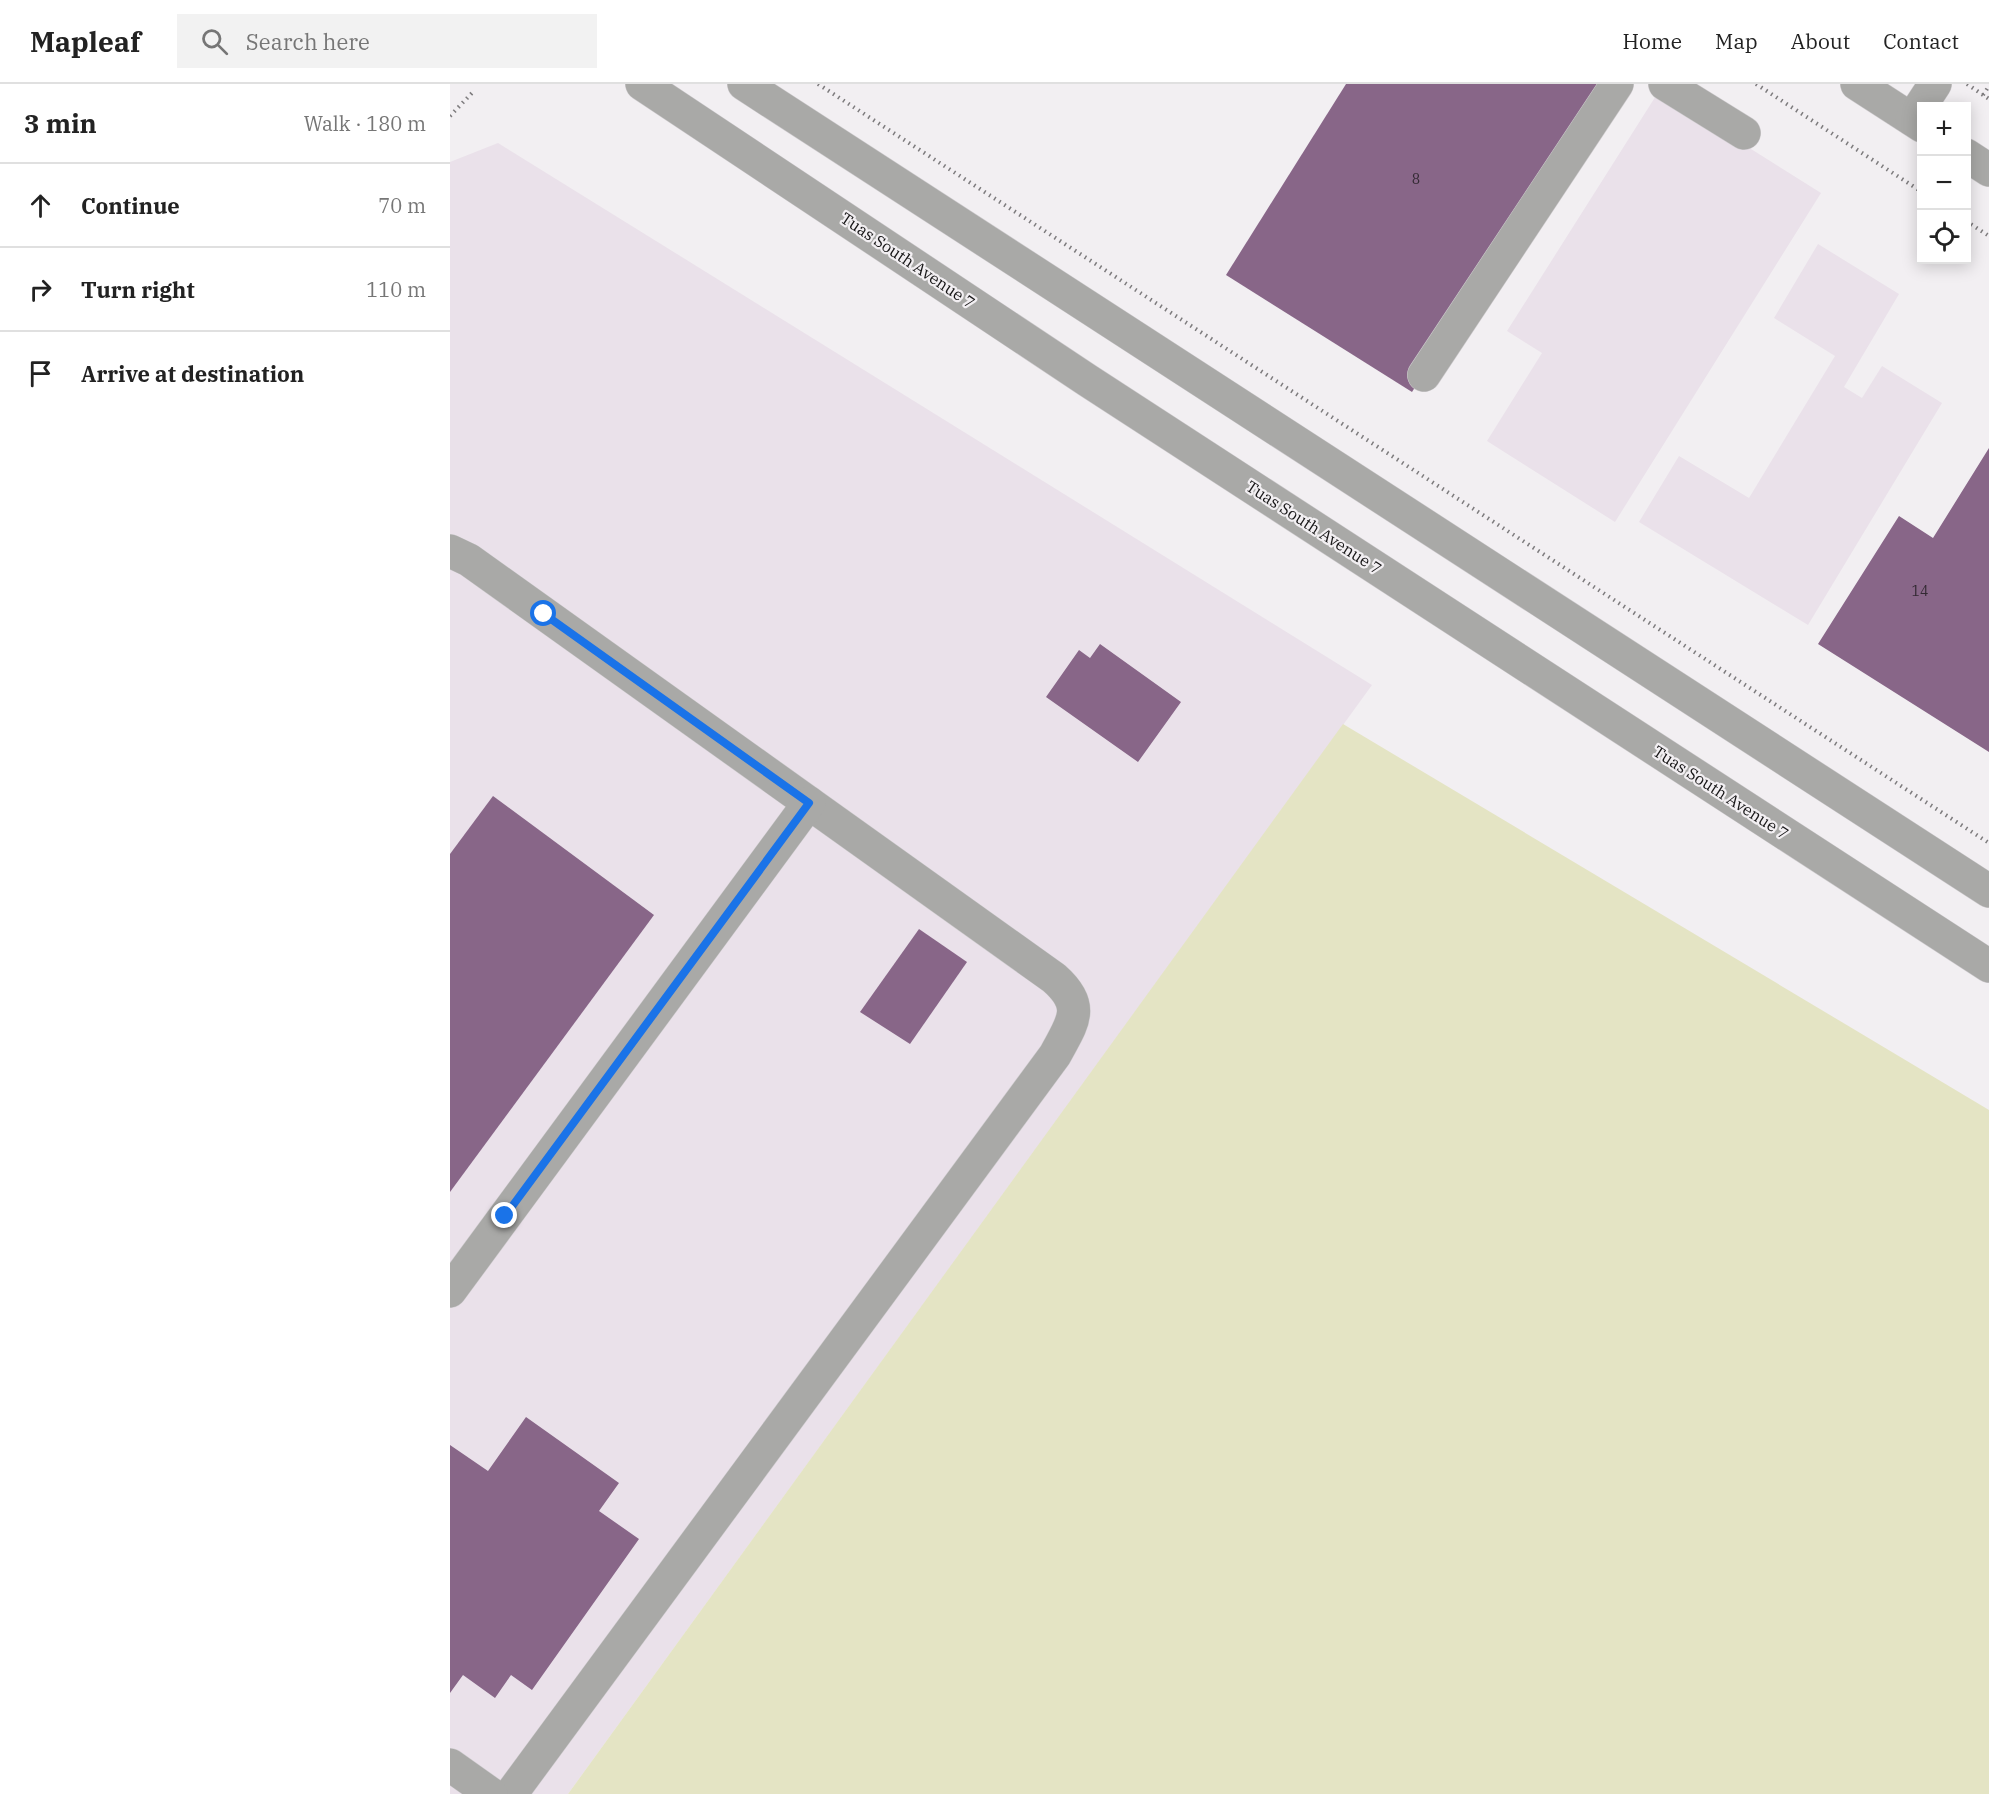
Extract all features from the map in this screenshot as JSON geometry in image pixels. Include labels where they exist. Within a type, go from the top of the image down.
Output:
[{"type":"street","name":"Tuas South Avenue 7","points":[[642,84],[1087,380],[1989,966]]},
{"type":"street","points":[[744,84],[1989,891]]},
{"type":"street","points":[[1424,375],[1617,84]]},
{"type":"street","points":[[1857,84],[1917,123]]},
{"type":"street","points":[[1927,102],[1935,84]]},
{"type":"street","points":[[1670,85],[1744,134]]},
{"type":"street","points":[[1968,156],[1989,170]]},
{"type":"street","points":[[450,551],[469,560],[1054,978],[1065,988],[1073,1002],[1074,1021],[1054,1055],[511,1794]]},
{"type":"street","points":[[450,1291],[809,803]]},
{"type":"street","points":[[450,1765],[492,1794]]},
{"type":"path","points":[[818,84],[1989,843]]},
{"type":"path","points":[[1756,84],[1917,189]]},
{"type":"path","points":[[1966,84],[1989,99]]},
{"type":"path","points":[[1983,95],[1989,86]]},
{"type":"path","points":[[450,116],[472,93]]},
{"type":"path","points":[[1971,224],[1989,236]]},
{"type":"shaded area","points":[[1659,91],[1821,193],[1615,522],[1487,441],[1542,353],[1507,331]]},
{"type":"shaded area","points":[[498,143],[1372,685],[568,1794],[450,1794],[450,162]]},
{"type":"shaded area","points":[[1818,244],[1899,294],[1844,387],[1862,398],[1882,366],[1942,403],[1808,625],[1639,522],[1679,456],[1749,498],[1835,356],[1774,318]]},
{"type":"green space","points":[[1343,724],[1989,1110],[1989,1794],[568,1794]]},
{"type":"building","points":[[1346,84],[1605,84],[1412,392],[1226,275]]},
{"type":"building","points":[[1989,448],[1989,752],[1818,644],[1899,516],[1933,538]]},
{"type":"building","points":[[1100,644],[1181,702],[1138,762],[1046,697],[1079,650],[1090,658]]},
{"type":"building","points":[[493,796],[654,915],[450,1192],[450,854]]},
{"type":"building","points":[[919,929],[967,962],[910,1044],[860,1012]]},
{"type":"building","points":[[526,1417],[619,1483],[599,1511],[639,1539],[532,1690],[511,1675],[495,1698],[463,1675],[450,1693],[450,1445],[488,1471]]},
{"type":"route","points":[[505,1216],[809,803],[544,614]]}]
